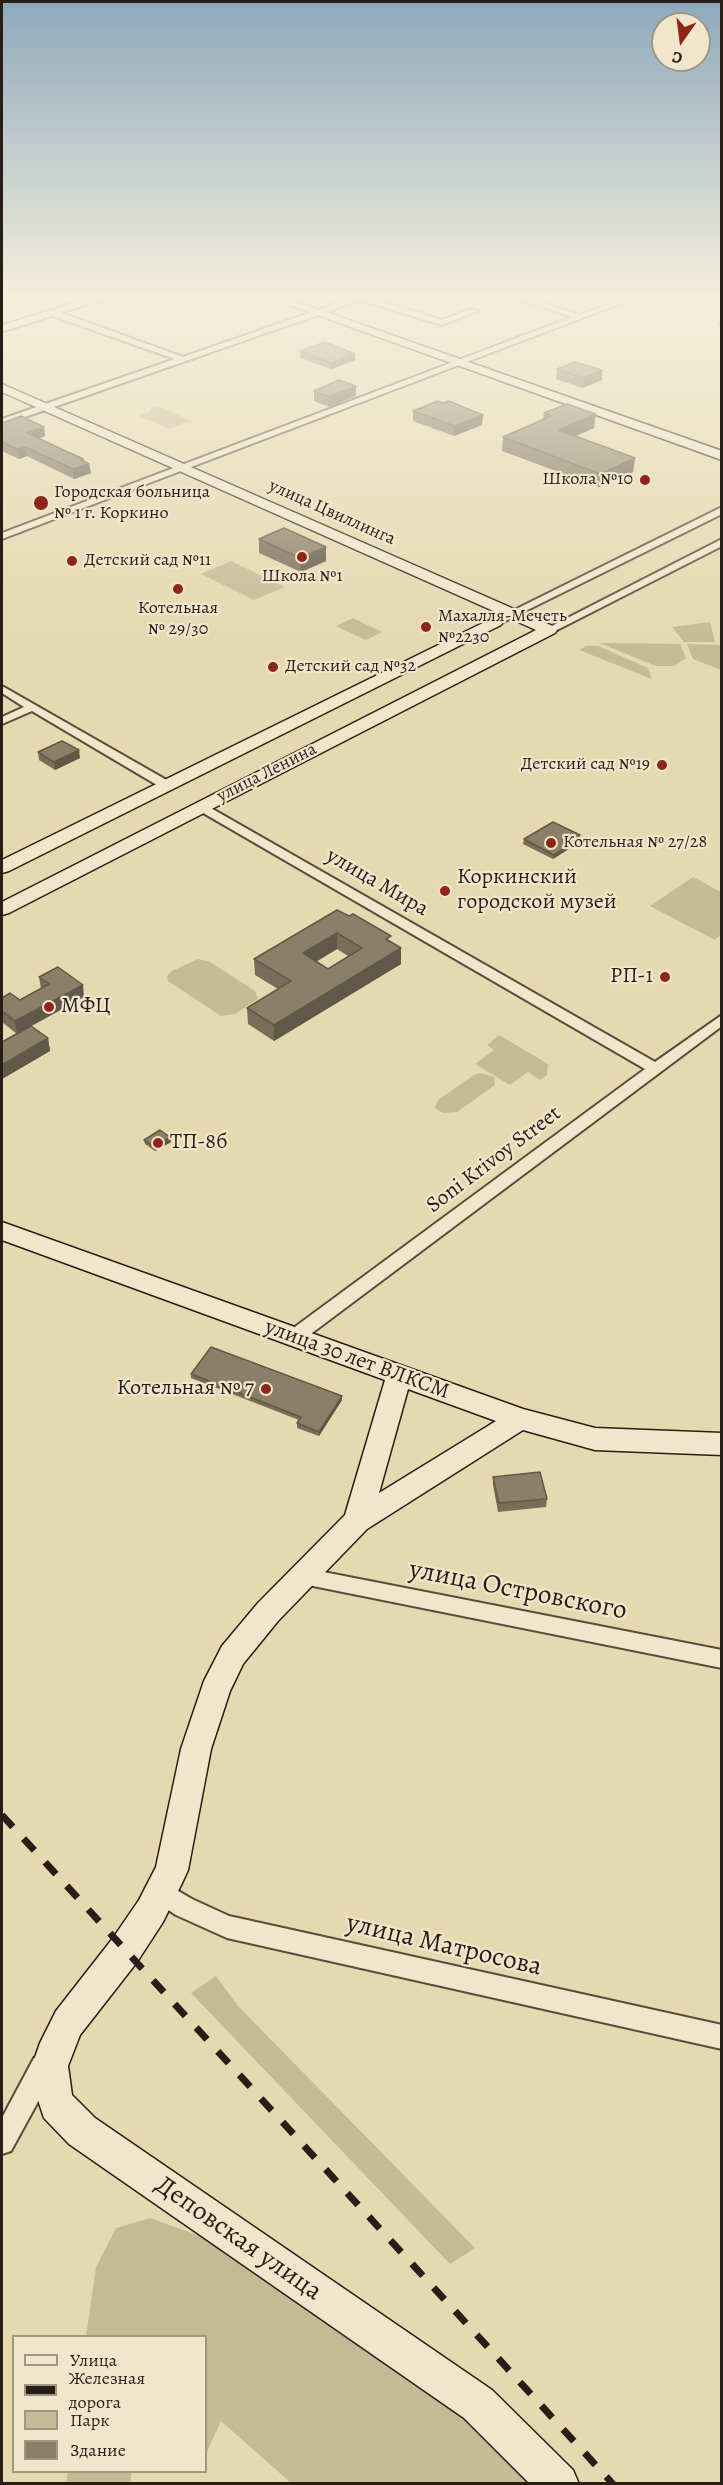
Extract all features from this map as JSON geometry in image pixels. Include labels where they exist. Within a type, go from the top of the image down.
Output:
[{"type":"street","name":"улица Цвиллинга","points":[[17,409],[310,541]]},
{"type":"street","points":[[2,422],[41,409]]},
{"type":"street","name":"улица Цвиллинга","points":[[46,409],[184,468],[502,618]]},
{"type":"street","points":[[2,536],[340,409]]},
{"type":"street","points":[[591,409],[722,456]]},
{"type":"street","name":"улица Ленина","points":[[2,867],[722,510]]},
{"type":"street","name":"улица Ленина","points":[[2,909],[722,542]]},
{"type":"street","name":"улица Цвиллинга","points":[[342,555],[502,618]]},
{"type":"street","points":[[502,618],[541,634]]},
{"type":"street","points":[[2,689],[166,785]]},
{"type":"street","points":[[2,721],[32,707]]},
{"type":"street","name":"улица Мира","points":[[202,807],[656,1068]]},
{"type":"street","name":"Soni Krivoy Street","points":[[294,1337],[722,1019]]},
{"type":"street","name":"улица 30 лет ВЛКСМ","points":[[2,1231],[520,1419],[595,1439],[722,1444]]},
{"type":"street","points":[[357,1521],[399,1376]]},
{"type":"street","points":[[357,1521],[520,1419]]},
{"type":"street","name":"Деповская улица","points":[[357,1521],[243,1641],[223,1672],[196,1749],[172,1870],[125,1950],[68,2023],[57,2043],[50,2066],[51,2085],[57,2105],[68,2119],[89,2136],[478,2404],[559,2484]]},
{"type":"street","name":"улица Островского","points":[[303,1576],[722,1659]]},
{"type":"street","name":"улица Матросова","points":[[161,1892],[184,1907],[227,1927],[722,2037]]},
{"type":"street","points":[[2,2142],[57,2043]]},
{"type":"green space","points":[[151,409],[165,409],[196,423],[187,422],[169,429],[139,416]]},
{"type":"green space","points":[[231,561],[285,587],[254,600],[201,574]]},
{"type":"green space","points":[[353,618],[382,632],[366,640],[336,626]]},
{"type":"green space","points":[[710,622],[715,642],[684,642],[672,627]]},
{"type":"green space","points":[[599,643],[680,644],[686,658],[674,666],[656,666]]},
{"type":"green space","points":[[687,644],[721,645],[721,670],[693,659]]},
{"type":"green space","points":[[586,646],[598,646],[648,668],[652,679],[579,650]]},
{"type":"green space","points":[[693,877],[721,892],[721,935],[715,940],[650,906]]},
{"type":"green space","points":[[198,959],[210,962],[255,991],[258,999],[235,1014],[221,1016],[168,981],[167,976],[172,971]]},
{"type":"green space","points":[[499,1035],[548,1064],[547,1075],[540,1080],[528,1072],[510,1085],[475,1064],[494,1050],[487,1045]]},
{"type":"green space","points":[[480,1073],[494,1077],[495,1085],[457,1112],[443,1113],[435,1108],[438,1100]]},
{"type":"green space","points":[[216,1976],[238,2006],[475,2248],[450,2264],[191,1993]]},
{"type":"green space","points":[[150,2218],[200,2236],[294,2289],[441,2397],[529,2483],[291,2483],[221,2421],[207,2452],[207,2335],[86,2335],[96,2267],[116,2228]]},
{"type":"green space","points":[[68,2473],[131,2473],[131,2483],[66,2483]]},
{"type":"building","points":[[418,409],[468,409],[483,415],[455,426],[413,411]]},
{"type":"building","points":[[554,409],[581,409],[596,414],[559,430],[635,458],[600,474],[503,437],[551,416],[544,413]]},
{"type":"building","points":[[21,416],[44,427],[27,433],[89,464],[73,469],[25,447],[17,449],[2,442],[2,423]]},
{"type":"building","points":[[284,528],[326,547],[300,558],[259,539]]},
{"type":"building","points":[[62,741],[79,750],[54,762],[38,752]]},
{"type":"building","name":"Котельная № 27/28","points":[[553,822],[580,835],[576,838],[579,839],[554,855],[524,839]]},
{"type":"building","points":[[337,910],[349,916],[353,914],[391,936],[386,939],[401,948],[274,1025],[247,1008],[291,981],[254,959]],"holes":[[[337,933],[362,948],[328,969],[303,953]]]},
{"type":"building","points":[[58,967],[83,985],[15,1021],[2,1011],[2,998],[10,993],[20,1000],[49,984],[39,977]]},
{"type":"building","points":[[31,1026],[48,1038],[2,1065],[2,1042]]},
{"type":"building","points":[[160,1130],[170,1137],[155,1147],[144,1140]]},
{"type":"building","name":"Котельная № 7","points":[[211,1347],[342,1396],[319,1432],[297,1423],[301,1417],[191,1374]]},
{"type":"building","points":[[540,1472],[547,1499],[499,1503],[493,1477]]},
{"type":"railway","points":[[2,1815],[613,2484]]},
{"type":"place","name":"Школа №10","points":[[645,480]]},
{"type":"place","name":"Городская больница № 1 г. Коркино","points":[[41,503]]},
{"type":"place","name":"Школа №1","points":[[302,557]]},
{"type":"place","name":"Детский сад №11","points":[[72,561]]},
{"type":"place","name":"Котельная № 29/30","points":[[178,589]]},
{"type":"place","name":"Махалля-Мечеть №2230","points":[[426,627]]},
{"type":"place","name":"Детский сад №32","points":[[273,667]]},
{"type":"place","name":"Детский сад №19","points":[[662,765]]},
{"type":"place","name":"Котельная № 27/28","points":[[551,843]]},
{"type":"place","name":"Коркинский городской музей","points":[[445,891]]},
{"type":"place","name":"РП-1","points":[[665,977]]},
{"type":"place","name":"МФЦ","points":[[49,1007]]},
{"type":"place","name":"ТП-8б","points":[[158,1143]]},
{"type":"place","name":"Котельная № 7","points":[[266,1389]]}]
